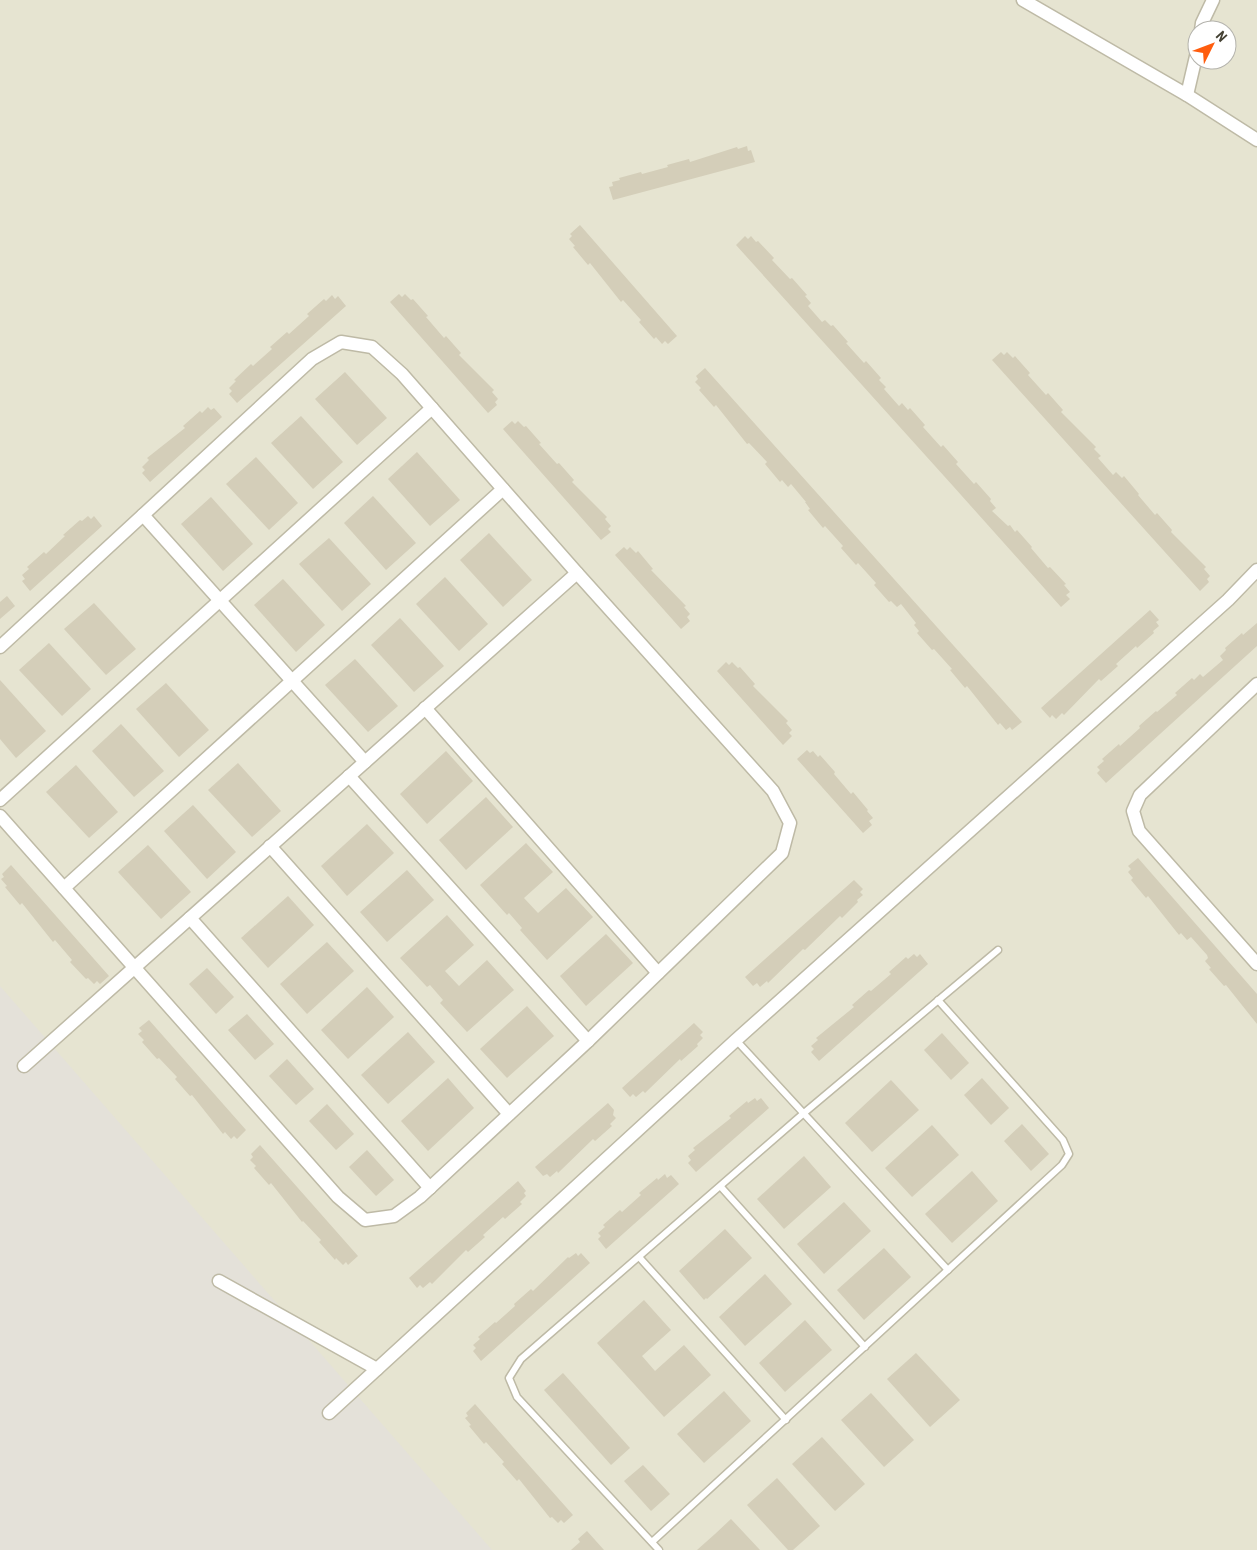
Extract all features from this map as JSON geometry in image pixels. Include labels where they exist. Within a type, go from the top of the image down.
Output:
[{"type":"street","points":[[1023,0],[1187,95],[1257,140]]},
{"type":"street","points":[[1204,20],[1214,0]]},
{"type":"street","points":[[1187,95],[1193,70]]},
{"type":"street","points":[[0,647],[312,359],[341,342],[372,347],[402,374],[577,573],[773,791],[790,823],[782,853],[588,1041],[430,1188],[394,1216],[365,1220],[338,1197],[0,816]]},
{"type":"street","points":[[0,800],[432,408]]},
{"type":"street","points":[[64,888],[503,489]]},
{"type":"street","points":[[143,515],[365,762]]},
{"type":"street","points":[[329,1413],[736,1040],[1228,600],[1257,570]]},
{"type":"street","points":[[24,1066],[577,573]]},
{"type":"street","points":[[1257,684],[1140,795],[1133,811],[1138,831],[1257,964]]},
{"type":"street","points":[[425,708],[658,973]]},
{"type":"street","points":[[349,776],[588,1041]]},
{"type":"street","points":[[270,846],[509,1114]]},
{"type":"street","points":[[190,918],[430,1188]]},
{"type":"street","points":[[219,1280],[377,1369]]},
{"type":"lane","points":[[660,1550],[517,1398],[509,1378],[520,1359],[721,1187],[804,1113],[998,950]]},
{"type":"lane","points":[[652,1542],[1062,1166],[1069,1154],[1063,1140],[938,1000]]},
{"type":"lane","points":[[736,1040],[948,1270]]},
{"type":"lane","points":[[721,1187],[865,1347]]},
{"type":"lane","points":[[639,1257],[786,1420]]},
{"type":"shaded area","points":[[0,0],[1257,0],[1257,1550],[0,1550]]},
{"type":"shaded area","points":[[0,986],[492,1550],[0,1550]]},
{"type":"building","points":[[747,146],[748,151],[751,150],[755,162],[613,200],[609,187],[613,186],[612,182],[620,180],[619,178],[668,167],[667,165],[689,159],[690,162],[737,147],[738,149]]},
{"type":"building","points":[[580,225],[677,336],[668,344],[665,341],[662,344],[656,337],[654,339],[639,322],[641,320],[623,300],[621,302],[590,263],[588,265],[573,247],[575,246],[569,239],[572,236],[570,234]]},
{"type":"building","points":[[745,236],[748,239],[751,236],[756,242],[758,241],[774,258],[772,260],[807,295],[805,296],[811,303],[808,306],[822,322],[825,320],[831,326],[833,325],[864,363],[866,361],[881,378],[879,380],[886,387],[884,389],[899,406],[902,403],[908,410],[910,408],[925,425],[923,427],[941,447],[943,445],[958,462],[956,464],[991,499],[990,501],[996,508],[992,511],[1008,526],[1010,525],[1015,532],[1017,530],[1048,568],[1050,567],[1066,584],[1064,585],[1070,592],[1066,595],[1070,599],[1061,607],[736,245]]},
{"type":"building","points":[[399,294],[402,297],[405,294],[411,300],[413,299],[444,338],[446,336],[461,353],[459,355],[494,390],[492,392],[498,399],[495,402],[497,405],[488,413],[390,302]]},
{"type":"building","points":[[332,295],[335,299],[338,296],[346,306],[237,403],[229,394],[232,391],[229,388],[236,381],[234,380],[251,364],[253,366],[272,349],[270,347],[287,332],[289,334],[309,316],[307,314],[324,299],[326,301]]},
{"type":"building","points":[[1001,352],[1004,355],[1007,352],[1013,358],[1015,356],[1030,373],[1028,375],[1046,395],[1048,393],[1063,410],[1061,412],[1096,447],[1094,449],[1101,456],[1098,458],[1113,475],[1116,472],[1122,478],[1124,476],[1155,515],[1157,513],[1172,530],[1171,532],[1206,567],[1204,569],[1210,576],[1207,579],[1209,582],[1200,591],[992,360]]},
{"type":"building","points":[[705,368],[1022,722],[1012,730],[1010,727],[1006,730],[1000,723],[998,725],[967,686],[965,688],[950,670],[952,669],[917,633],[919,631],[914,625],[916,623],[901,604],[897,607],[891,601],[889,602],[874,585],[876,583],[858,563],[856,565],[841,548],[843,546],[825,526],[823,528],[808,510],[810,509],[806,502],[791,484],[788,487],[782,480],[780,482],[765,464],[767,462],[749,443],[747,444],[716,405],[714,407],[699,390],[701,388],[695,382],[698,379],[696,376]]},
{"type":"building","points":[[345,372],[387,418],[357,445],[315,399]]},
{"type":"building","points":[[208,407],[211,410],[214,408],[222,417],[150,482],[142,473],[145,470],[142,467],[149,460],[147,458],[185,428],[183,426],[200,411],[202,413]]},
{"type":"building","points":[[301,416],[343,462],[313,489],[271,443]]},
{"type":"building","points":[[512,421],[515,424],[518,421],[524,427],[526,426],[541,443],[539,444],[557,464],[559,463],[574,480],[572,482],[607,517],[605,519],[611,526],[608,529],[611,532],[601,540],[503,429]]},
{"type":"building","points":[[417,452],[460,500],[430,526],[388,479]]},
{"type":"building","points":[[256,457],[298,503],[269,530],[226,484]]},
{"type":"building","points":[[373,496],[416,543],[386,570],[344,523]]},
{"type":"building","points":[[211,497],[253,544],[223,571],[181,524]]},
{"type":"building","points":[[88,516],[91,519],[94,516],[102,526],[30,591],[22,581],[25,579],[22,575],[29,569],[27,567],[44,552],[46,554],[65,536],[63,535],[80,520],[82,521]]},
{"type":"building","points":[[489,533],[532,580],[503,607],[460,560]]},
{"type":"building","points":[[329,538],[371,584],[342,611],[299,564]]},
{"type":"building","points":[[624,547],[627,550],[630,547],[636,553],[638,551],[653,569],[651,570],[686,606],[684,607],[690,614],[687,617],[690,621],[681,629],[615,555]]},
{"type":"building","points":[[445,577],[488,624],[459,651],[416,604]]},
{"type":"building","points":[[283,579],[325,625],[296,652],[254,605]]},
{"type":"building","points":[[7,596],[15,606],[0,619],[0,602]]},
{"type":"building","points":[[94,603],[136,649],[106,675],[64,629]]},
{"type":"building","points":[[1150,610],[1159,620],[1156,622],[1159,626],[1153,631],[1154,633],[1116,664],[1118,666],[1101,681],[1099,679],[1064,715],[1062,713],[1056,719],[1052,715],[1050,718],[1041,708]]},
{"type":"building","points":[[400,618],[444,666],[414,692],[371,645]]},
{"type":"building","points":[[1257,623],[1257,646],[1106,783],[1097,773],[1100,770],[1097,767],[1104,761],[1102,759],[1119,744],[1120,746],[1140,728],[1139,726],[1177,695],[1175,693],[1192,678],[1194,680],[1200,674],[1203,677],[1223,660],[1220,656],[1226,650],[1225,648]]},
{"type":"building","points":[[49,643],[91,689],[62,716],[19,670]]},
{"type":"building","points":[[355,659],[398,706],[368,732],[325,685]]},
{"type":"building","points":[[726,662],[729,665],[732,662],[738,668],[740,667],[755,684],[753,686],[788,721],[786,723],[792,730],[789,733],[792,736],[783,745],[717,671]]},
{"type":"building","points":[[0,680],[46,731],[16,758],[0,739]]},
{"type":"building","points":[[166,683],[209,730],[179,757],[136,709]]},
{"type":"building","points":[[121,724],[164,771],[134,797],[92,751]]},
{"type":"building","points":[[807,750],[810,753],[813,751],[818,757],[820,755],[851,794],[853,792],[868,810],[873,818],[869,821],[872,825],[863,833],[797,759]]},
{"type":"building","points":[[446,751],[473,781],[427,824],[400,794]]},
{"type":"building","points":[[238,763],[281,811],[252,837],[208,790]]},
{"type":"building","points":[[76,765],[118,812],[89,838],[46,792]]},
{"type":"building","points":[[486,797],[513,827],[466,870],[439,840]]},
{"type":"building","points":[[193,805],[236,852],[207,879],[164,831]]},
{"type":"building","points":[[367,824],[394,853],[347,896],[321,866]]},
{"type":"building","points":[[526,843],[553,872],[524,898],[538,913],[566,888],[593,917],[547,960],[520,930],[522,928],[509,913],[507,915],[480,885]]},
{"type":"building","points":[[148,845],[191,892],[161,919],[118,872]]},
{"type":"building","points":[[1138,858],[1257,994],[1257,1024],[1226,985],[1224,986],[1209,969],[1211,968],[1205,961],[1208,958],[1207,955],[1191,937],[1187,940],[1181,933],[1179,935],[1148,896],[1146,898],[1131,880],[1133,878],[1128,872],[1131,869],[1128,866]]},
{"type":"building","points":[[11,865],[109,976],[100,984],[97,981],[94,984],[88,978],[86,979],[70,962],[72,960],[55,940],[53,942],[22,903],[20,905],[5,887],[7,886],[1,879],[4,877],[2,874]]},
{"type":"building","points":[[407,870],[434,900],[387,942],[360,912]]},
{"type":"building","points":[[854,880],[863,889],[860,892],[863,895],[857,900],[858,902],[842,918],[840,916],[805,950],[803,949],[768,983],[767,981],[760,987],[757,983],[753,986],[745,977]]},
{"type":"building","points":[[288,896],[314,925],[268,968],[241,938]]},
{"type":"building","points":[[447,915],[474,945],[445,971],[459,986],[487,960],[514,990],[467,1032],[440,1003],[443,1000],[430,985],[427,987],[400,958]]},
{"type":"building","points":[[606,934],[633,963],[586,1006],[560,976]]},
{"type":"building","points":[[327,942],[354,971],[307,1014],[280,984]]},
{"type":"building","points":[[914,954],[917,957],[920,954],[928,964],[819,1061],[811,1052],[814,1049],[811,1046],[818,1040],[816,1038],[854,1007],[852,1005],[869,990],[871,991],[891,974],[889,972],[906,957],[908,959]]},
{"type":"building","points":[[207,968],[234,997],[216,1014],[189,984]]},
{"type":"building","points":[[367,987],[394,1017],[348,1059],[321,1030]]},
{"type":"building","points":[[527,1006],[554,1036],[507,1078],[480,1049]]},
{"type":"building","points":[[247,1014],[274,1044],[255,1060],[228,1030]]},
{"type":"building","points":[[149,1020],[246,1130],[237,1139],[234,1136],[231,1139],[225,1132],[223,1134],[192,1095],[190,1096],[175,1079],[177,1077],[142,1042],[144,1040],[138,1034],[142,1031],[139,1028]]},
{"type":"building","points":[[694,1023],[703,1032],[700,1035],[703,1038],[697,1044],[698,1046],[681,1061],[680,1059],[645,1093],[643,1091],[636,1097],[633,1094],[630,1097],[622,1088]]},
{"type":"building","points":[[408,1032],[435,1062],[388,1104],[361,1075]]},
{"type":"building","points":[[942,1033],[969,1063],[951,1080],[924,1050]]},
{"type":"building","points":[[287,1059],[314,1089],[296,1105],[269,1076]]},
{"type":"building","points":[[448,1078],[474,1108],[428,1151],[401,1121]]},
{"type":"building","points":[[982,1078],[1009,1108],[991,1125],[964,1095]]},
{"type":"building","points":[[891,1080],[919,1110],[872,1152],[845,1123]]},
{"type":"building","points":[[755,1098],[757,1101],[761,1098],[769,1108],[696,1172],[688,1163],[691,1160],[688,1156],[695,1150],[693,1148],[731,1118],[729,1116],[747,1101],[748,1103]]},
{"type":"building","points":[[608,1103],[614,1110],[613,1115],[616,1118],[610,1124],[612,1126],[595,1141],[593,1139],[558,1173],[557,1171],[550,1177],[547,1174],[543,1176],[535,1167]]},
{"type":"building","points":[[327,1104],[354,1134],[336,1150],[309,1121]]},
{"type":"building","points":[[1022,1124],[1049,1154],[1031,1171],[1004,1141]]},
{"type":"building","points":[[932,1125],[959,1155],[912,1197],[885,1168]]},
{"type":"building","points":[[260,1145],[358,1256],[348,1265],[346,1262],[343,1265],[336,1258],[335,1260],[319,1242],[321,1240],[302,1222],[271,1183],[269,1185],[254,1168],[256,1166],[250,1160],[253,1157],[251,1154]]},
{"type":"building","points":[[367,1150],[394,1180],[376,1196],[349,1167]]},
{"type":"building","points":[[804,1156],[831,1187],[784,1229],[757,1199]]},
{"type":"building","points":[[972,1171],[998,1201],[952,1243],[925,1214]]},
{"type":"building","points":[[665,1174],[667,1178],[671,1175],[679,1184],[606,1249],[598,1239],[601,1236],[598,1233],[605,1227],[603,1225],[620,1210],[622,1212],[641,1195],[639,1193]]},
{"type":"building","points":[[518,1181],[526,1191],[524,1193],[526,1196],[520,1202],[522,1204],[505,1219],[503,1217],[483,1235],[485,1237],[468,1252],[466,1250],[432,1284],[430,1282],[423,1288],[420,1285],[417,1288],[409,1278]]},
{"type":"building","points":[[844,1202],[871,1231],[824,1274],[797,1244]]},
{"type":"building","points":[[725,1229],[752,1258],[704,1300],[679,1271]]},
{"type":"building","points":[[884,1248],[911,1277],[864,1320],[837,1290]]},
{"type":"building","points":[[576,1253],[578,1256],[581,1253],[590,1263],[481,1361],[473,1351],[476,1348],[473,1345],[480,1339],[478,1337],[515,1306],[514,1304],[531,1289],[533,1291],[568,1257]]},
{"type":"building","points":[[765,1274],[792,1304],[745,1346],[719,1317]]},
{"type":"building","points":[[644,1300],[671,1330],[642,1356],[655,1371],[684,1345],[711,1375],[664,1417],[597,1343]]},
{"type":"building","points":[[805,1320],[832,1350],[785,1392],[759,1363]]},
{"type":"building","points":[[916,1353],[960,1400],[930,1427],[887,1379]]},
{"type":"building","points":[[563,1373],[630,1448],[611,1465],[544,1390]]},
{"type":"building","points":[[724,1391],[751,1421],[704,1463],[677,1434]]},
{"type":"building","points":[[871,1393],[914,1440],[884,1467],[841,1420]]},
{"type":"building","points":[[475,1404],[573,1515],[564,1523],[561,1520],[558,1523],[552,1517],[550,1518],[519,1479],[517,1481],[502,1464],[504,1462],[486,1442],[484,1444],[469,1426],[471,1425],[465,1418],[468,1416],[466,1413]]},
{"type":"building","points":[[822,1437],[865,1484],[835,1511],[792,1464]]},
{"type":"building","points":[[643,1465],[670,1494],[651,1511],[624,1481]]},
{"type":"building","points":[[777,1478],[820,1526],[793,1550],[788,1550],[747,1505]]},
{"type":"building","points":[[731,1519],[760,1550],[697,1550],[715,1534]]},
{"type":"building","points":[[587,1531],[604,1550],[571,1550],[580,1542],[578,1539]]}]
